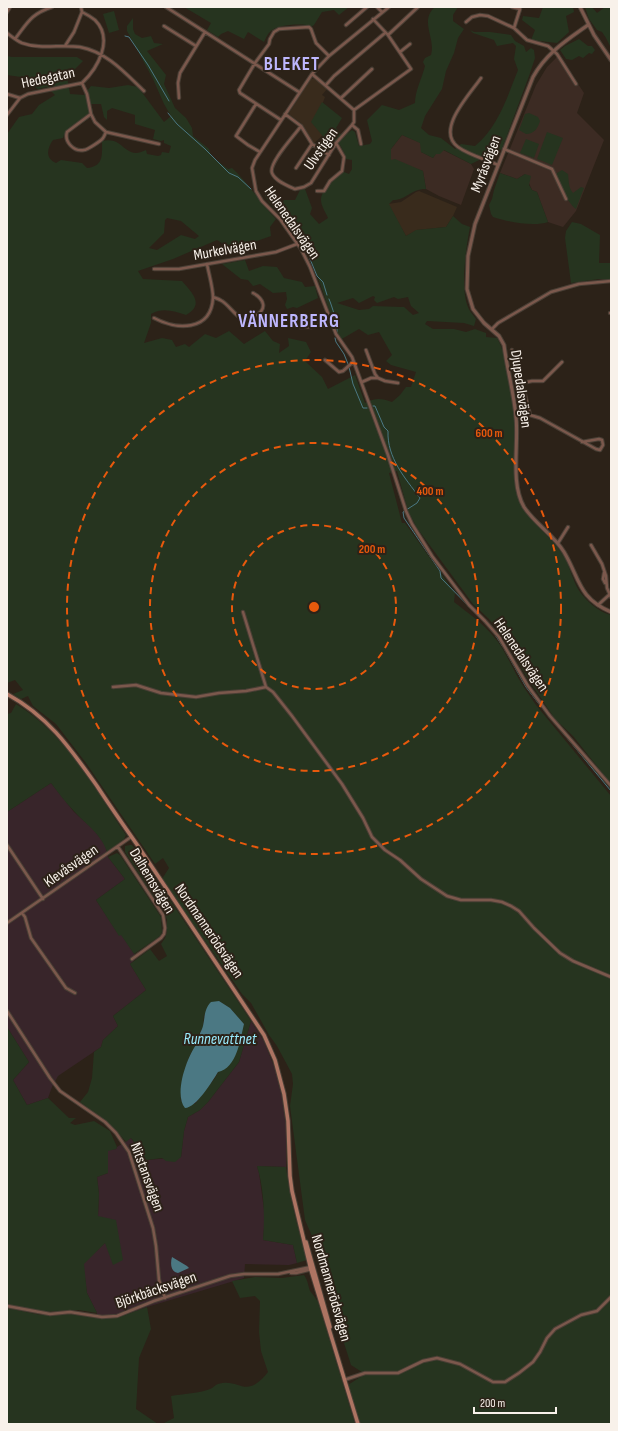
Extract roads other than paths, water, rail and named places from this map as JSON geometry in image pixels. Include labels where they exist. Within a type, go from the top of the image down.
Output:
[{"type":"main road","name":"Nordmannerödsvägen","points":[[7,694],[25,706],[58,734],[73,752],[264,1034],[275,1060],[284,1094],[288,1121],[290,1176],[300,1226],[337,1357],[358,1424]]},
{"type":"street","points":[[7,12],[10,7]]},
{"type":"street","points":[[15,39],[34,15],[40,11],[52,7]]},
{"type":"street","points":[[65,46],[74,32],[82,12],[81,7]]},
{"type":"street","points":[[166,7],[299,92]]},
{"type":"street","points":[[346,25],[367,7]]},
{"type":"street","points":[[377,7],[382,12]]},
{"type":"street","name":"Helenedalsvägen","points":[[389,7],[329,56],[312,74],[260,152],[252,168],[256,191],[262,201],[280,219],[310,267],[339,340],[354,362],[362,382],[412,524],[432,556],[469,605],[498,637],[537,698],[564,734],[589,759],[611,786]]},
{"type":"street","points":[[326,85],[334,76],[418,7]]},
{"type":"street","points":[[512,7],[520,9],[514,28]]},
{"type":"street","points":[[580,7],[588,25],[601,47],[611,60]]},
{"type":"street","points":[[82,12],[100,26],[104,48],[102,54]]},
{"type":"street","points":[[466,22],[472,17],[480,15],[495,18],[514,28],[527,40],[545,45],[558,56],[576,84]]},
{"type":"street","points":[[312,74],[354,110],[412,69],[386,34],[373,20]]},
{"type":"street","name":"Myråsvägen","points":[[492,329],[473,309],[468,289],[467,272],[470,245],[475,224],[533,76],[544,60],[553,51],[588,25]]},
{"type":"street","points":[[164,26],[196,46]]},
{"type":"street","points":[[281,120],[240,93],[239,90],[255,63],[269,44],[272,35],[279,29],[309,27],[316,43],[329,56]]},
{"type":"street","points":[[179,98],[178,83],[180,73],[205,32]]},
{"type":"street","points":[[7,33],[23,44],[41,47],[81,47],[102,54],[117,65],[144,91]]},
{"type":"street","points":[[400,52],[410,44]]},
{"type":"street","name":"Hedegatan","points":[[7,94],[20,98],[28,94],[82,83],[95,69],[102,54]]},
{"type":"street","points":[[341,98],[372,69]]},
{"type":"street","points":[[481,78],[455,116],[451,124],[450,134],[453,143],[460,148],[498,164]]},
{"type":"street","points":[[82,83],[87,94],[91,114],[95,122],[106,132],[159,144]]},
{"type":"street","points":[[7,115],[20,98]]},
{"type":"street","points":[[256,104],[236,136],[260,152]]},
{"type":"street","name":"Ulvstigen","points":[[285,114],[301,126],[272,168],[273,175],[278,180],[295,189],[304,187],[311,182],[336,143],[352,126],[354,122],[354,110]]},
{"type":"street","points":[[91,114],[66,132],[66,137],[70,145],[82,151],[85,150],[103,139],[106,132]]},
{"type":"street","points":[[301,126],[312,144],[329,155]]},
{"type":"street","name":"Ulvstigen","points":[[352,126],[358,130],[361,144]]},
{"type":"street","points":[[317,191],[324,191],[330,181],[342,170],[344,158],[336,143]]},
{"type":"street","points":[[296,168],[312,144]]},
{"type":"street","points":[[504,149],[552,169],[566,199]]},
{"type":"street","name":"Murkelvägen","points":[[154,269],[179,269],[276,252],[297,244]]},
{"type":"street","points":[[154,318],[163,323],[183,327],[195,325],[207,316],[213,297],[207,264]]},
{"type":"street","points":[[492,329],[501,321],[551,292],[579,284],[611,281]]},
{"type":"street","points":[[213,297],[222,300],[241,319],[247,320],[259,314],[262,310],[263,304],[260,296],[253,293]]},
{"type":"street","points":[[299,327],[312,327],[330,320]]},
{"type":"street","name":"Djupedalsvägen","points":[[492,329],[499,336],[504,345],[516,418],[517,482],[524,506],[558,543],[568,559],[583,591],[598,605],[611,612]]},
{"type":"street","points":[[366,350],[378,378]]},
{"type":"street","points":[[512,350],[530,415]]},
{"type":"street","points":[[325,360],[339,372],[354,362]]},
{"type":"street","points":[[522,383],[532,380],[544,381],[562,362]]},
{"type":"street","points":[[362,382],[371,378],[398,382]]},
{"type":"street","points":[[516,418],[530,415],[540,418],[582,442],[600,450],[604,445],[602,440],[599,439],[582,442]]},
{"type":"street","points":[[558,543],[568,526]]},
{"type":"street","points":[[591,545],[602,564],[604,572],[603,579],[610,596],[598,605]]},
{"type":"street","points":[[243,612],[266,686],[273,692],[292,716],[342,784],[363,818],[372,838],[421,879],[447,896],[461,900],[490,900],[502,902],[511,906],[520,911],[534,928],[560,953],[573,961],[611,977]]},
{"type":"street","points":[[113,687],[136,686],[160,692],[196,697],[219,693],[246,691],[266,686]]},
{"type":"street","name":"Klevåsvägen","points":[[7,922],[43,899],[131,837]]},
{"type":"street","points":[[7,845],[43,899]]},
{"type":"street","name":"Dalhemsvägen","points":[[118,847],[158,906],[165,922],[164,934],[162,938],[132,959]]},
{"type":"street","points":[[22,913],[25,917],[31,938],[66,988],[75,993]]},
{"type":"street","name":"Nitstansvägen","points":[[7,1011],[60,1091],[105,1122],[116,1133],[129,1152],[153,1228],[156,1246],[158,1280],[165,1298]]},
{"type":"street","name":"Björkbäcksvägen","points":[[7,1306],[50,1314],[70,1312],[102,1317],[117,1316],[154,1301],[230,1276],[244,1274],[296,1273],[312,1268]]},
{"type":"street","points":[[344,1380],[370,1372],[398,1373],[423,1361],[437,1358],[460,1364],[493,1382],[505,1382],[533,1362],[538,1356],[547,1338],[555,1329],[581,1315],[597,1311],[611,1297]]},
{"type":"water","name":"Runnevattnet","points":[[219,1001],[230,1008],[244,1024],[237,1052],[230,1065],[218,1072],[199,1099],[194,1104],[185,1108],[182,1102],[181,1093],[183,1074],[190,1055],[199,1041],[207,1007],[211,1002]]},
{"type":"water","points":[[172,1257],[189,1268],[178,1273],[174,1271],[171,1262]]},
{"type":"waterway","points":[[125,36],[129,37],[148,65],[169,101]]},
{"type":"waterway","points":[[168,113],[177,124],[229,173],[238,177],[251,189]]},
{"type":"waterway","points":[[266,196],[280,211],[297,235],[308,254],[317,276],[323,282],[327,295]]},
{"type":"waterway","points":[[329,299],[336,320],[337,332]]},
{"type":"waterway","points":[[335,338],[348,364]]},
{"type":"waterway","points":[[349,367],[353,384],[363,408],[367,408]]},
{"type":"waterway","points":[[373,406],[375,406],[384,427],[388,431],[390,450],[398,467],[420,498],[417,503],[403,512],[404,518],[440,571],[441,578],[492,630],[503,647]]},
{"type":"waterway","points":[[505,650],[526,687],[611,791]]},
{"type":"district","name":"BLEKET","points":[[292,64]]},
{"type":"district","name":"VÄNNERBERG","points":[[289,321]]}]
